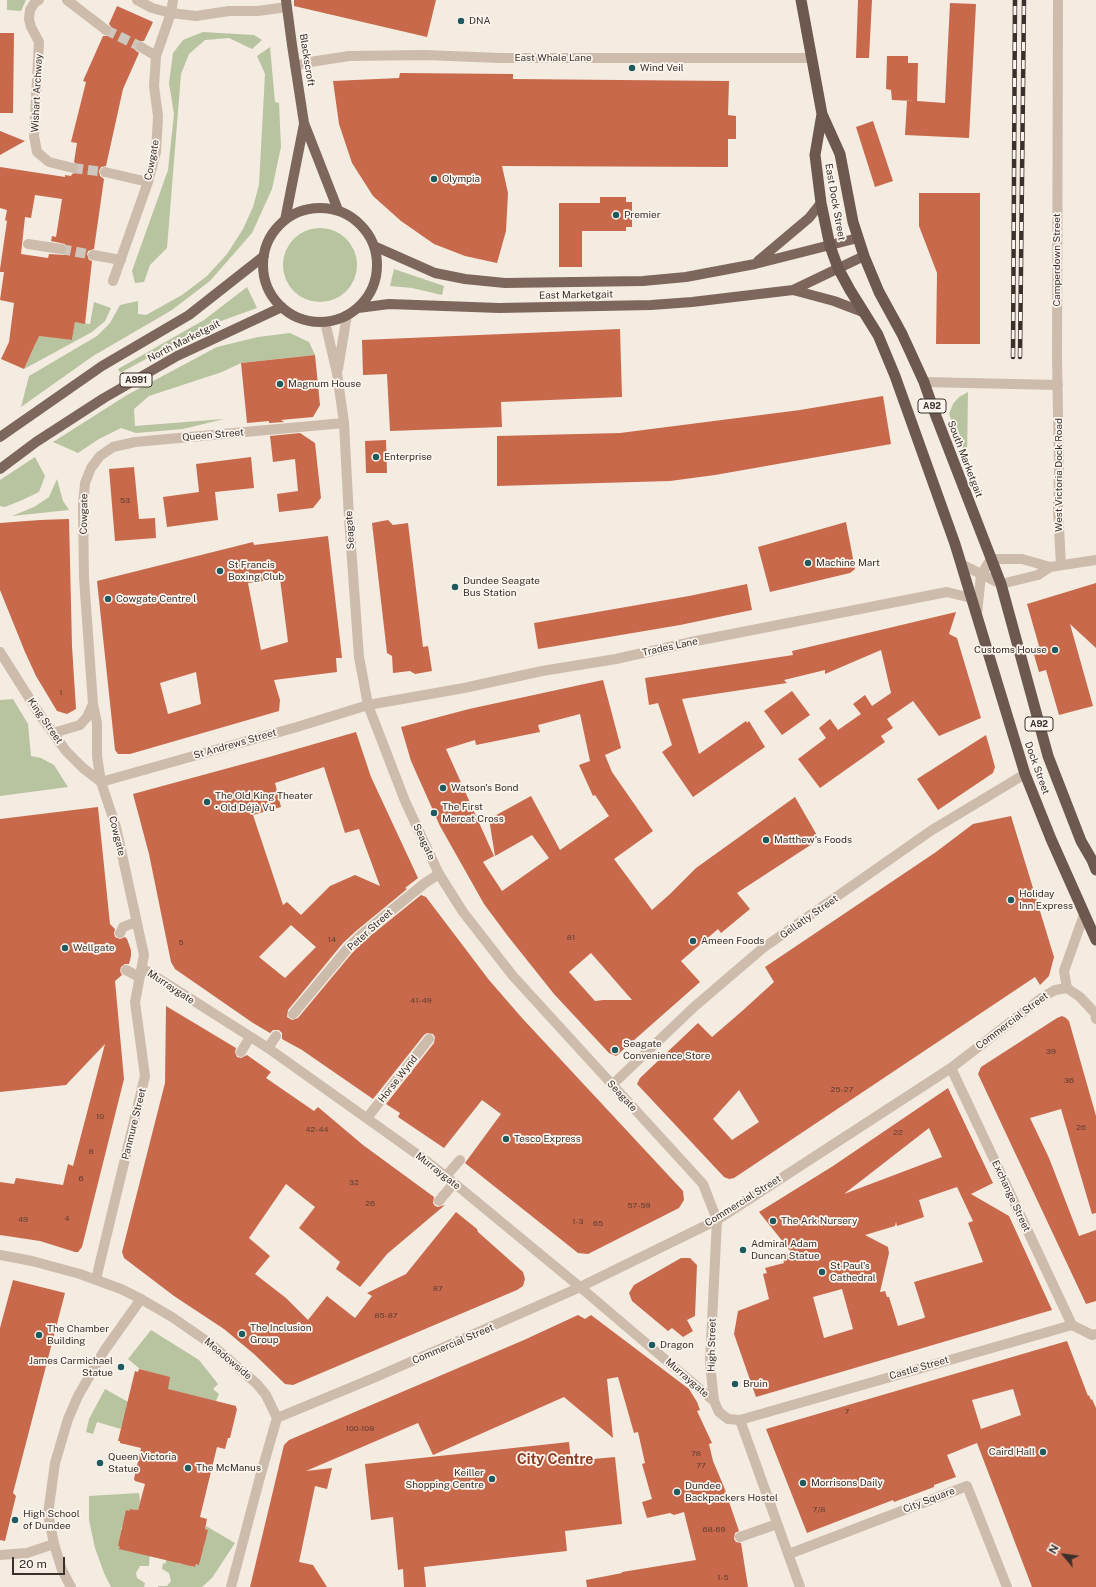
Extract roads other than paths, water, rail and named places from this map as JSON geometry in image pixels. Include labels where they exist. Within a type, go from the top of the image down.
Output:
[{"type":"highway","name":"East Dock Street","points":[[801,0],[822,114],[840,154],[853,222],[864,256]]},
{"type":"highway","name":"East Dock Street","points":[[822,114],[814,155],[821,203],[830,246],[838,268],[863,312]]},
{"type":"highway","name":"South Marketgait","points":[[864,256],[879,292],[902,334],[924,382],[1001,584]]},
{"type":"highway","name":"A92","points":[[863,312],[878,335],[895,376],[961,564],[971,598]]},
{"type":"highway","name":"Dock Street","points":[[1001,584],[1048,756],[1081,841],[1095,865]]},
{"type":"highway","name":"Dock Street","points":[[971,598],[1025,774],[1084,915],[1096,940]]},
{"type":"main road","name":"Blackscroft","points":[[287,3],[304,123],[338,210]]},
{"type":"main road","name":"Blackscroft","points":[[285,220],[304,123]]},
{"type":"main road","name":"East Marketgait","points":[[755,264],[809,218],[821,203]]},
{"type":"main road","points":[[319,208],[338,210],[354,218],[366,231],[374,246],[377,269],[371,290],[358,308],[336,320],[325,322],[309,321],[295,316],[282,307],[270,292],[264,274],[264,256],[268,242],[275,230],[285,220],[301,211],[319,208]]},
{"type":"main road","name":"East Marketgait","points":[[374,246],[435,273],[465,279],[505,283],[643,281],[686,277],[755,264],[858,238]]},
{"type":"main road","name":"North Marketgait","points":[[3,433],[102,366],[189,315],[264,256]]},
{"type":"main road","name":"East Marketgait","points":[[358,308],[389,304],[499,308],[651,305],[692,302],[794,290],[864,256]]},
{"type":"main road","name":"East Marketgait","points":[[794,290],[834,301],[863,312]]},
{"type":"main road","name":"North Marketgait","points":[[0,469],[36,442],[177,356],[282,307]]},
{"type":"street","name":"Wishart Archway","points":[[39,0],[35,2],[30,10],[31,27],[39,42],[34,136],[37,152],[49,162],[73,168]]},
{"type":"street","points":[[67,0],[106,30]]},
{"type":"street","points":[[138,0],[152,8],[171,13],[196,16],[229,11],[258,11],[287,3]]},
{"type":"street","name":"Cowgate","points":[[113,281],[148,182],[156,152],[158,116],[154,86],[156,56],[174,0]]},
{"type":"street","name":"Camperdown Street","points":[[1058,0],[1058,385]]},
{"type":"street","points":[[141,47],[156,56]]},
{"type":"street","name":"East Whale Lane","points":[[295,66],[310,62],[349,56],[425,55],[500,58],[812,58]]},
{"type":"street","points":[[105,172],[148,182]]},
{"type":"street","points":[[28,244],[61,249]]},
{"type":"street","points":[[93,255],[120,260]]},
{"type":"street","name":"Seagate","points":[[337,373],[347,315]]},
{"type":"street","name":"Seagate","points":[[325,322],[337,373],[344,423],[359,657],[368,704],[405,801],[439,874],[463,912],[495,954],[703,1184],[717,1220]]},
{"type":"street","points":[[924,382],[1058,385]]},
{"type":"street","name":"West Victoria Dock Road","points":[[1058,385],[1058,510],[1061,565]]},
{"type":"street","name":"Queen Street","points":[[91,468],[100,456],[113,447],[135,442],[344,423]]},
{"type":"street","name":"Cowgate","points":[[91,468],[85,483],[83,505],[84,578],[93,704],[97,723],[97,756],[101,782],[116,827],[144,955],[141,973]]},
{"type":"street","points":[[976,615],[981,575],[991,559],[1022,559],[1050,567]]},
{"type":"street","points":[[961,564],[1001,584],[1038,575],[1050,567],[1096,560]]},
{"type":"street","name":"Trades Lane","points":[[368,704],[464,688],[542,671],[616,659],[696,641],[948,592],[971,598]]},
{"type":"street","name":"King Street","points":[[0,652],[66,751],[83,768],[101,782]]},
{"type":"street","points":[[53,733],[80,725],[87,717],[93,704]]},
{"type":"street","name":"St Andrews Street","points":[[101,782],[297,726],[368,704]]},
{"type":"street","name":"Gellatly Street","points":[[612,1085],[694,1007],[763,948],[932,830],[1025,774]]},
{"type":"street","name":"Peter Street","points":[[293,1014],[348,948],[360,936],[425,883],[439,874]]},
{"type":"street","points":[[1084,915],[1064,971],[1067,988],[1080,997],[1095,1013],[1096,1019]]},
{"type":"street","points":[[120,933],[123,927],[136,922]]},
{"type":"street","name":"Murraygate","points":[[126,970],[141,973],[268,1048],[367,1118],[446,1176],[714,1401]]},
{"type":"street","name":"Panmure Street","points":[[96,1279],[145,1076],[135,1002],[141,973]]},
{"type":"street","name":"Commercial Street","points":[[278,1418],[413,1361],[580,1287],[717,1220],[951,1068],[1043,997],[1054,990],[1067,988]]},
{"type":"street","points":[[268,1048],[276,1036]]},
{"type":"street","points":[[241,1052],[250,1037]]},
{"type":"street","name":"Horse Wynd","points":[[367,1118],[429,1039]]},
{"type":"street","name":"Exchange Street","points":[[951,1068],[1072,1325]]},
{"type":"street","points":[[446,1176],[460,1160]]},
{"type":"street","points":[[439,1201],[454,1183]]},
{"type":"street","name":"High Street","points":[[717,1220],[710,1363],[714,1401],[719,1412],[728,1419],[740,1420]]},
{"type":"street","name":"Meadowside","points":[[0,1255],[58,1267],[96,1279],[141,1299],[185,1325],[232,1361],[257,1384],[266,1395],[278,1418]]},
{"type":"street","points":[[71,1587],[62,1570],[54,1544],[48,1514],[52,1476],[68,1419],[78,1396],[104,1352],[141,1299]]},
{"type":"street","points":[[1072,1325],[1094,1334]]},
{"type":"street","name":"Castle Street","points":[[740,1420],[1072,1325]]},
{"type":"street","points":[[231,1587],[260,1477],[278,1418]]},
{"type":"street","points":[[740,1420],[800,1587]]},
{"type":"street","name":"City Square","points":[[789,1554],[967,1486],[1007,1587]]},
{"type":"street","points":[[740,1537],[777,1524]]},
{"type":"street","points":[[0,1555],[28,1553],[54,1544]]},
{"type":"tunnel","points":[[106,30],[141,47]]},
{"type":"tunnel","points":[[73,168],[105,172]]},
{"type":"tunnel","points":[[61,249],[93,255]]},
{"type":"railway","points":[[1013,357],[1015,0]]},
{"type":"railway","points":[[1020,357],[1024,0]]},
{"type":"place","name":"DNA","points":[[461,21]]},
{"type":"place","name":"Wind Veil","points":[[632,68]]},
{"type":"place","name":"Olympia","points":[[434,179]]},
{"type":"place","name":"Premier","points":[[616,215]]},
{"type":"place","name":"Magnum House","points":[[280,384]]},
{"type":"place","name":"Enterprise","points":[[376,457]]},
{"type":"place","name":"Machine Mart","points":[[808,563]]},
{"type":"place","name":"St Francis Boxing Club","points":[[220,571]]},
{"type":"place","name":"Dundee Seagate Bus Station","points":[[455,587]]},
{"type":"place","name":"Cowgate Centre l","points":[[108,599]]},
{"type":"place","name":"Customs House","points":[[1055,650]]},
{"type":"place","name":"Watson's Bond","points":[[443,788]]},
{"type":"place","name":"The Old King Theater • Old Déjà Vu","points":[[207,802]]},
{"type":"place","name":"The First Mercat Cross","points":[[434,813]]},
{"type":"place","name":"Matthew's Foods","points":[[766,840]]},
{"type":"place","name":"Holiday Inn Express","points":[[1011,900]]},
{"type":"place","name":"Ameen Foods","points":[[693,941]]},
{"type":"place","name":"Wellgate","points":[[65,948]]},
{"type":"place","name":"Seagate Convenience Store","points":[[615,1050]]},
{"type":"place","name":"Tesco Express","points":[[506,1139]]},
{"type":"place","name":"The Ark Nursery","points":[[773,1221]]},
{"type":"place","name":"Admiral Adam Duncan Statue","points":[[743,1250]]},
{"type":"place","name":"St Paul's Cathedral","points":[[822,1272]]},
{"type":"place","name":"The Inclusion Group","points":[[242,1334]]},
{"type":"place","name":"The Chamber Building","points":[[39,1335]]},
{"type":"place","name":"Dragon","points":[[652,1345]]},
{"type":"place","name":"James Carmichael Statue","points":[[121,1367]]},
{"type":"place","name":"Bruin","points":[[735,1384]]},
{"type":"place","name":"Caird Hall","points":[[1043,1452]]},
{"type":"place","name":"Queen Victoria Statue","points":[[100,1463]]},
{"type":"place","name":"The McManus","points":[[188,1468]]},
{"type":"place","name":"Keiller Shopping Centre","points":[[492,1479]]},
{"type":"place","name":"Morrisons Daily","points":[[803,1483]]},
{"type":"place","name":"Dundee Backpackers Hostel","points":[[677,1492]]},
{"type":"place","name":"High School of Dundee","points":[[15,1520]]},
{"type":"district","name":"City Centre","points":[[555,1460]]}]
